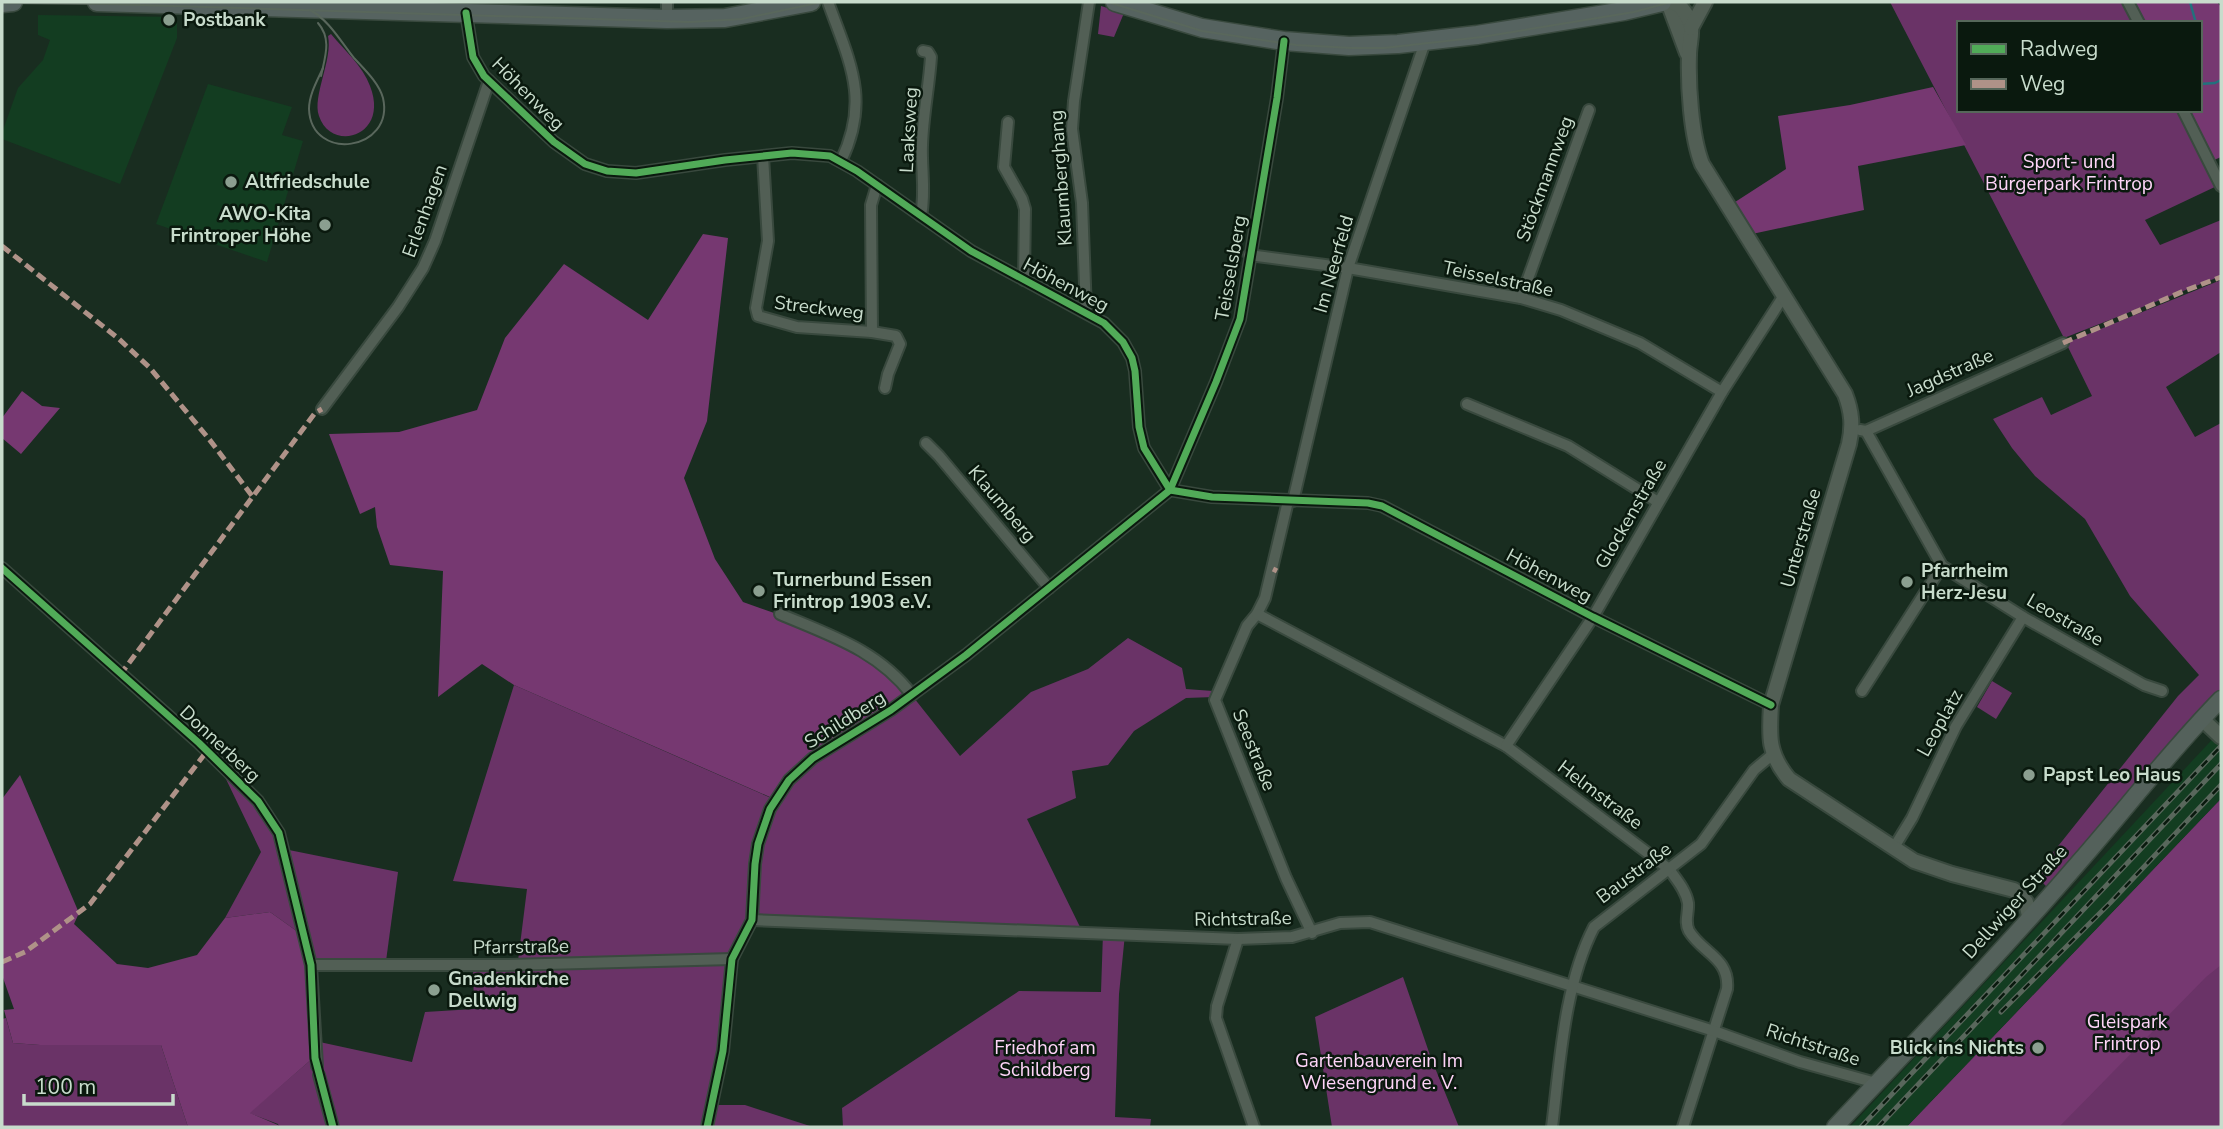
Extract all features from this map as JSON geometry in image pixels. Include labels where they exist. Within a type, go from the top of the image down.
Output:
[{"type":"main road","points":[[2,3],[13,2]]},
{"type":"main road","points":[[99,2],[411,6],[466,13],[667,10],[725,18],[811,2]]},
{"type":"main road","points":[[1115,2],[1202,28],[1284,41],[1349,46],[1425,42],[1601,16],[1662,2]]},
{"type":"main road","name":"Dellwiger Straße","points":[[1835,1127],[1960,995],[2081,860],[2152,773],[2221,699]]},
{"type":"street","points":[[828,2],[857,90],[856,114],[841,161]]},
{"type":"street","name":"Klaumberghang","points":[[1086,312],[1082,202],[1072,129],[1089,2]]},
{"type":"street","name":"Unterstraße","points":[[1670,2],[1683,9],[1691,28],[1689,57],[1696,144],[1702,164],[1845,394],[1859,430],[1771,705],[1769,736],[1773,754]]},
{"type":"street","name":"Unterstraße","points":[[1670,2],[1689,57]]},
{"type":"street","points":[[1691,28],[1705,2]]},
{"type":"street","points":[[2128,2],[2137,21]]},
{"type":"street","name":"Höhenweg","points":[[466,13],[472,57],[489,81],[564,150],[590,166],[607,171],[636,173],[763,156],[804,153],[830,156],[877,185],[971,251],[1111,328],[1128,349],[1135,372],[1143,447],[1170,490],[1212,497],[1368,503],[1382,506],[1592,617],[1771,705]]},
{"type":"street","name":"Teisselsberg","points":[[1170,490],[1240,319],[1284,41]]},
{"type":"street","name":"Im Neerfeld","points":[[1291,501],[1348,268],[1425,42]]},
{"type":"street","name":"Laaksweg","points":[[921,216],[925,192],[923,131],[930,57],[928,52],[923,51]]},
{"type":"street","name":"Erlenhagen","points":[[322,408],[419,277],[435,241],[489,81]]},
{"type":"street","name":"Stöckmannweg","points":[[1521,298],[1589,110]]},
{"type":"street","points":[[2184,112],[2221,186]]},
{"type":"street","name":"Höhenweg","points":[[1008,122],[1004,167],[1025,209],[1024,280]]},
{"type":"street","name":"Streckweg","points":[[763,156],[768,241],[756,308],[758,316],[797,327],[891,334],[900,340],[885,388]]},
{"type":"street","name":"Streckweg","points":[[872,332],[871,205],[877,185]]},
{"type":"street","name":"Teisselstraße","points":[[1249,255],[1348,268],[1521,298],[1561,310],[1640,343],[1722,392]]},
{"type":"street","name":"Glockenstraße","points":[[1506,746],[1592,617],[1722,392],[1783,297]]},
{"type":"street","name":"Jagdstraße","points":[[1859,430],[2063,343]]},
{"type":"street","points":[[1467,404],[1568,446],[1658,502]]},
{"type":"street","name":"Leostraße","points":[[1859,430],[1942,566],[2023,617],[2144,685],[2162,691]]},
{"type":"street","name":"Klaumberg","points":[[926,443],[1049,588]]},
{"type":"street","name":"Schildberg","points":[[707,1127],[723,1051],[732,959],[752,920],[758,844],[767,817],[789,780],[813,758],[891,710],[966,655],[1170,490]]},
{"type":"street","name":"Seestraße","points":[[1291,501],[1265,598],[1247,626],[1215,700],[1281,866],[1312,933]]},
{"type":"street","points":[[1862,691],[1942,566]]},
{"type":"street","name":"Donnerberg","points":[[2,568],[199,743],[258,801],[279,833],[311,965],[318,1071],[333,1127]]},
{"type":"street","points":[[780,614],[862,650],[902,681],[912,695]]},
{"type":"street","name":"Helmstraße","points":[[1257,614],[1506,746],[1669,869],[1688,904],[1686,924],[1689,931],[1719,961],[1728,978],[1683,1127]]},
{"type":"street","name":"Leoplatz","points":[[1892,849],[1912,818],[1956,726],[2023,617]]},
{"type":"street","points":[[2202,719],[2221,737]]},
{"type":"street","points":[[1773,754],[1789,779],[1892,849],[1933,868],[2014,890],[2026,902],[2029,916]]},
{"type":"street","name":"Baustraße","points":[[1552,1127],[1573,987],[1594,927],[1708,837],[1754,770],[1773,754]]},
{"type":"street","name":"Richtstraße","points":[[752,920],[1270,940],[1312,933],[1340,923],[1370,922],[1714,1031],[1800,1062],[1876,1083]]},
{"type":"street","points":[[1238,939],[1217,1006],[1216,1018],[1254,1127]]},
{"type":"street","name":"Pfarrstraße","points":[[311,965],[508,965],[732,959]]},
{"type":"shaded area","points":[[38,15],[177,17],[177,38],[120,184],[2,139],[18,88],[43,60],[50,40],[38,35]]},
{"type":"shaded area","name":"Altfriedschule","points":[[208,84],[292,107],[282,135],[303,141],[267,262],[156,224]]},
{"type":"shaded area","points":[[2221,730],[2221,799],[1907,1127],[1850,1127]]},
{"type":"green space","name":"Sport- und Bürgerpark Frintrop","points":[[1890,2],[2122,2],[2132,21],[1957,21],[1957,112],[2180,112],[2219,185],[2145,220],[2160,245],[2221,220],[2221,276],[2064,338]]},
{"type":"green space","points":[[2135,2],[2217,2],[2221,7],[2221,157],[2212,161],[2190,112],[2202,112],[2202,21],[2145,21]]},
{"type":"green space","points":[[1101,6],[1124,13],[1114,37],[1098,34]]},
{"type":"green space","points":[[331,34],[363,72],[374,103],[372,117],[366,128],[346,136],[335,134],[325,127],[319,116],[318,98],[328,56],[328,36]]},
{"type":"green space","points":[[1933,87],[1966,145],[1858,166],[1864,210],[1752,234],[1732,204],[1786,169],[1778,116],[1850,105]]},
{"type":"green space","points":[[703,234],[728,238],[707,421],[684,478],[715,559],[743,602],[864,651],[914,698],[811,762],[779,801],[514,685],[482,664],[438,697],[443,571],[390,565],[377,527],[375,507],[360,514],[329,434],[399,432],[477,410],[505,338],[564,264],[648,320]]},
{"type":"green space","points":[[2221,280],[2221,352],[2166,387],[2195,437],[2221,423],[2221,696],[2049,889],[2035,875],[2178,696],[2199,675],[2130,596],[2085,519],[2035,476],[1993,419],[2042,397],[2051,415],[2092,396],[2066,343]]},
{"type":"green space","points":[[22,391],[42,406],[60,408],[21,454],[2,438],[2,418]]},
{"type":"green space","points":[[1128,638],[1182,668],[1186,689],[1213,691],[1214,697],[1186,698],[1134,731],[1108,765],[1072,771],[1076,798],[1027,819],[1082,931],[747,915],[733,960],[518,961],[527,889],[453,881],[514,685],[778,801],[811,762],[914,698],[960,756],[1031,692],[1088,669]]},
{"type":"green space","points":[[1992,681],[2012,693],[1996,719],[1977,707]]},
{"type":"green space","points":[[20,775],[79,913],[74,924],[117,964],[148,968],[197,955],[225,918],[270,912],[298,932],[309,965],[313,1058],[250,1113],[279,1127],[188,1127],[161,1045],[13,1043],[4,1010],[14,1009],[2,975],[2,799]]},
{"type":"green space","points":[[225,777],[255,805],[274,836],[298,932],[270,912],[225,918],[261,852]]},
{"type":"green space","name":"Gleispark Frintrop","points":[[2221,799],[2221,1127],[1907,1127]]},
{"type":"green space","name":"Gleispark Frintrop","points":[[2221,799],[2221,965],[2206,977],[2059,1127],[1907,1127]]},
{"type":"green space","points":[[284,849],[398,872],[386,961],[312,963]]},
{"type":"green space","name":"Friedhof am Schildberg","points":[[1103,933],[1125,934],[1119,994],[1115,1117],[1151,1119],[1150,1127],[843,1127],[842,1108],[1019,991],[1101,992]]},
{"type":"green space","points":[[733,964],[716,1105],[745,1105],[813,1127],[334,1127],[316,1059],[315,1041],[412,1062],[425,1012],[474,1009],[473,966]]},
{"type":"green space","name":"Gartenbauverein Im Wiesengrund e. V.","points":[[1403,977],[1459,1127],[1332,1127],[1315,1017]]},
{"type":"green space","points":[[6,1018],[13,1043],[161,1045],[188,1127],[2,1127],[2,1019]]},
{"type":"green space","points":[[313,1058],[331,1127],[279,1127],[278,1124],[249,1113]]},
{"type":"waterway","points":[[2190,2],[2195,21]]},
{"type":"waterway","points":[[2202,84],[2221,80]]},
{"type":"tram line","points":[[2,3],[690,22],[742,19],[822,2]]},
{"type":"tram line","points":[[1108,2],[1202,31],[1296,45],[1352,48],[1384,48],[1482,37],[1634,12],[1671,2]]},
{"type":"tram line","points":[[310,10],[329,25],[381,92],[383,116],[377,130],[365,139],[351,144],[336,143],[323,138],[313,126],[309,104],[323,68]]},
{"type":"tram line","points":[[318,23],[326,42],[321,76]]},
{"type":"railway","points":[[1861,1127],[2221,746]]},
{"type":"railway","points":[[1878,1127],[2221,764]]},
{"type":"railway","points":[[2001,1012],[2110,903],[2221,785]]},
{"type":"marked path","points":[[2,246],[119,339],[150,368],[253,497]]},
{"type":"marked path","points":[[2063,343],[2221,277]]},
{"type":"marked path","points":[[120,675],[315,413],[322,409]]},
{"type":"marked path","points":[[1273,569],[1277,571]]},
{"type":"marked path","points":[[2,962],[25,952],[90,904],[207,751]]},
{"type":"cycle path","points":[[466,13],[473,57],[484,76],[554,142],[585,164],[607,171],[636,173],[792,153],[830,156],[857,171],[971,251],[1104,323],[1123,342],[1132,358],[1139,427],[1144,448],[1170,490],[1212,497],[1368,503],[1382,506],[1593,617],[1771,705]]},
{"type":"cycle path","points":[[707,1127],[723,1051],[732,959],[752,920],[758,844],[770,809],[789,780],[813,758],[891,710],[966,655],[1170,490],[1240,319],[1284,41]]},
{"type":"cycle path","points":[[2,568],[199,743],[258,801],[279,833],[311,965],[315,1058],[333,1127]]},
{"type":"place","name":"Postbank","points":[[169,20]]},
{"type":"place","name":"Altfriedschule","points":[[231,182]]},
{"type":"place","name":"AWO-Kita Frintroper Höhe","points":[[325,225]]},
{"type":"place","name":"Pfarrheim Herz-Jesu","points":[[1907,582]]},
{"type":"place","name":"Turnerbund Essen Frintrop 1903 e.V.","points":[[759,591]]},
{"type":"place","name":"Papst Leo Haus","points":[[2029,775]]},
{"type":"place","name":"Gnadenkirche Dellwig","points":[[434,990]]},
{"type":"place","name":"Blick ins Nichts","points":[[2038,1048]]}]
